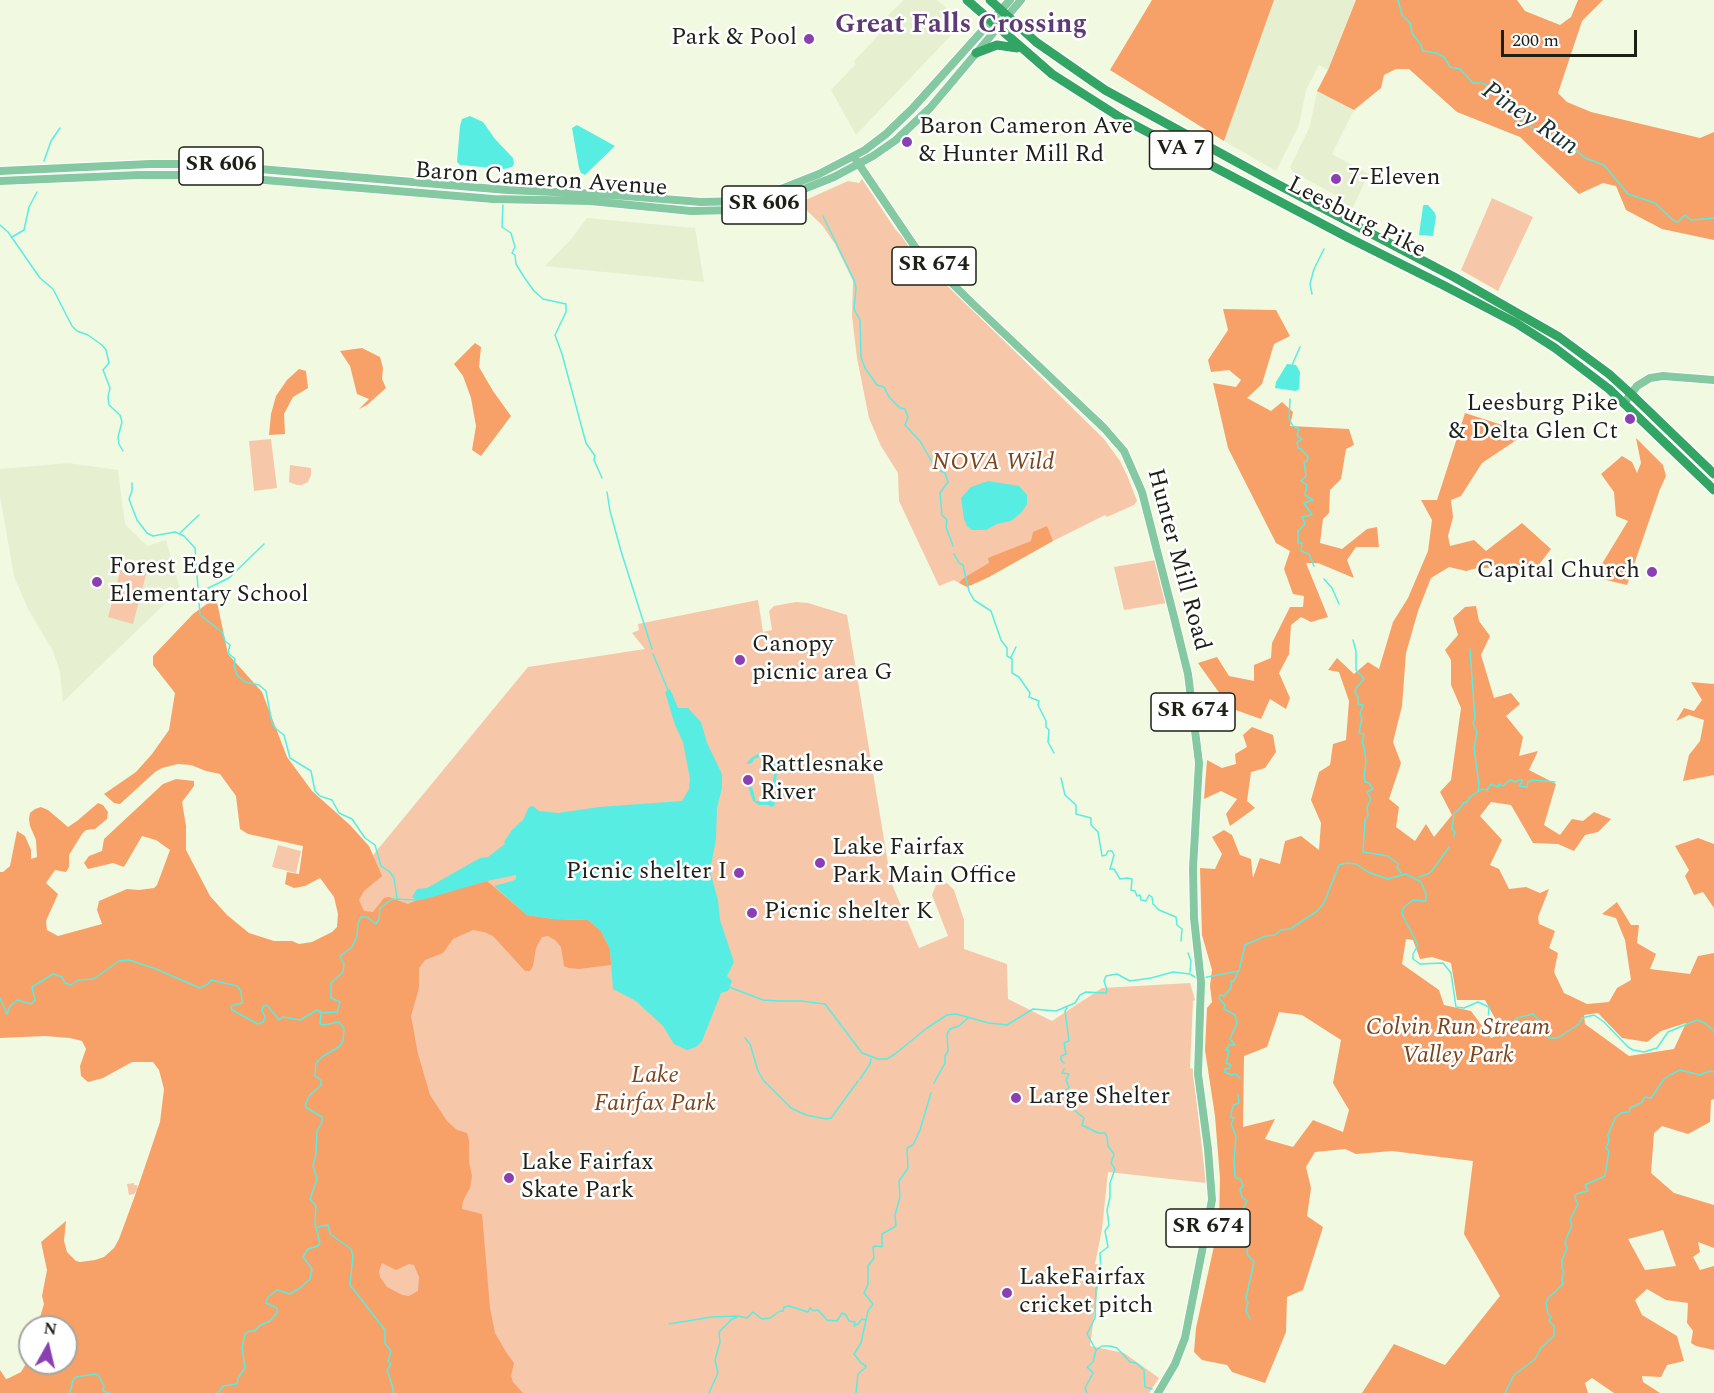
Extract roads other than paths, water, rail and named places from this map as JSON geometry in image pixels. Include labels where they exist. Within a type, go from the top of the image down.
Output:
[{"type":"highway","name":"Leesburg Pike","points":[[967,0],[1066,84],[1121,118],[1327,227],[1516,323],[1571,359],[1624,403],[1714,490]]},
{"type":"highway","name":"Leesburg Pike","points":[[990,0],[1060,60],[1105,90],[1229,159],[1530,319],[1583,354],[1631,394],[1714,474]]},
{"type":"highway","points":[[976,53],[997,45],[1011,45],[1022,49]]},
{"type":"main road","points":[[1004,13],[1010,0]]},
{"type":"main road","points":[[1004,13],[1021,0]]},
{"type":"main road","name":"Baron Cameron Avenue","points":[[0,171],[201,164],[507,190],[580,192],[729,203],[766,195],[854,157],[886,134],[1004,13]]},
{"type":"main road","name":"Baron Cameron Avenue","points":[[0,181],[139,175],[212,175],[476,198],[590,201],[712,212],[738,210],[765,204],[810,187],[859,164],[896,140],[919,120],[976,53],[994,25]]},
{"type":"main road","name":"Hunter Mill Road","points":[[854,157],[915,247],[1118,444],[1129,460],[1142,492],[1155,538],[1191,692],[1199,768],[1193,851],[1196,936],[1205,1007],[1198,1055],[1199,1083],[1210,1166],[1211,1209],[1185,1338],[1175,1364],[1158,1393]]},
{"type":"main road","points":[[1624,403],[1642,382],[1655,377],[1714,380]]},
{"type":"water","points":[[470,116],[483,122],[513,158],[512,167],[504,169],[460,165],[457,162],[460,126],[462,119]]},
{"type":"water","points":[[577,125],[615,146],[585,175],[579,168],[572,128]]},
{"type":"water","points":[[1424,205],[1428,205],[1435,213],[1433,236],[1419,235]]},
{"type":"water","points":[[1287,364],[1296,365],[1300,372],[1299,389],[1296,391],[1275,388]]},
{"type":"water","points":[[988,481],[1019,486],[1027,495],[1027,504],[1011,521],[997,524],[986,530],[972,530],[964,519],[961,498],[971,487]]},
{"type":"water","points":[[670,689],[678,708],[688,708],[701,722],[707,743],[722,774],[722,788],[717,808],[716,839],[710,871],[718,900],[720,920],[734,962],[727,976],[732,981],[728,991],[721,993],[702,1041],[696,1047],[687,1050],[674,1044],[663,1026],[636,1001],[613,989],[610,949],[601,931],[588,920],[553,919],[527,915],[494,886],[516,879],[516,875],[422,900],[412,897],[417,889],[427,888],[480,858],[488,857],[505,844],[512,830],[523,820],[529,807],[533,806],[539,811],[558,813],[599,807],[682,801],[689,789],[690,779],[683,742],[665,692]]},
{"type":"water","name":"Rattlesnake River","points":[[762,752],[773,757],[778,767],[776,781],[779,793],[772,807],[759,805],[753,801],[745,777],[749,776],[756,801],[763,802],[775,795],[773,781],[775,769],[771,760],[762,756],[746,764]]},
{"type":"waterway","name":"Piney Run","points":[[1398,0],[1402,15],[1410,23],[1412,33],[1423,51],[1444,57],[1450,67],[1460,69],[1473,83],[1482,83],[1494,89],[1507,102],[1522,108],[1523,121],[1546,137],[1557,138],[1585,158],[1604,165],[1628,194],[1655,203],[1674,221],[1678,222],[1685,215],[1691,220],[1714,218]]},
{"type":"waterway","points":[[44,161],[51,141],[60,128]]},
{"type":"waterway","points":[[12,237],[24,230],[29,207],[37,192]]},
{"type":"waterway","points":[[503,205],[502,227],[511,233],[515,247],[512,253],[524,277],[543,299],[566,304],[566,312],[555,335],[586,443],[595,456],[594,460],[602,478]]},
{"type":"waterway","points":[[823,216],[854,280],[856,288],[854,309],[860,320],[861,357],[865,368],[877,385],[884,387],[889,397],[900,408],[905,409],[908,417],[905,425],[920,441],[936,469],[945,473],[948,482],[940,493],[942,515],[947,520],[946,527],[953,546]]},
{"type":"waterway","points":[[0,225],[8,232],[40,278],[53,289],[72,326],[77,331],[88,335],[106,350],[109,363],[103,370],[110,388],[109,405],[120,415],[122,422],[118,437],[123,451]]},
{"type":"waterway","points":[[1312,294],[1310,284],[1314,269],[1324,249]]},
{"type":"waterway","points":[[1292,365],[1300,347]]},
{"type":"waterway","points":[[1290,399],[1289,419],[1293,426],[1299,429],[1297,435],[1302,439],[1297,442],[1298,448],[1308,457],[1304,462],[1306,476],[1301,481],[1307,485],[1305,495],[1313,500],[1304,503],[1312,515],[1302,517],[1305,524],[1298,531],[1298,543],[1302,543],[1301,551],[1309,554],[1314,566]]},
{"type":"waterway","points":[[132,483],[129,499],[137,520],[147,533],[153,536],[175,532],[184,536],[195,548],[200,615],[222,632],[225,641],[230,645],[228,653],[235,659],[237,675],[245,682],[259,685],[266,691],[272,723],[284,735],[290,758],[311,771],[315,791],[320,796],[332,800],[339,813],[352,819],[365,838],[375,845],[381,866],[394,878],[397,898]]},
{"type":"waterway","points":[[607,492],[621,551],[652,649]]},
{"type":"waterway","points":[[180,533],[199,515]]},
{"type":"waterway","points":[[198,593],[229,578],[264,544]]},
{"type":"waterway","points":[[954,554],[959,563],[963,565],[969,591],[974,600],[991,611],[1001,640],[1007,648],[1007,656],[1012,659],[1012,673],[1019,677],[1030,693],[1029,697],[1039,701],[1038,705],[1049,730],[1048,742],[1054,753]]},
{"type":"waterway","points":[[1324,579],[1332,588],[1339,604]]},
{"type":"waterway","points":[[1353,640],[1356,651],[1356,670],[1364,679],[1355,692],[1358,704],[1363,705],[1359,733],[1364,734],[1362,743],[1366,762],[1364,778],[1373,789],[1367,792],[1371,799],[1365,820],[1363,852],[1388,856],[1398,864],[1397,867],[1401,873]]},
{"type":"waterway","points":[[1011,657],[1016,647]]},
{"type":"waterway","points":[[1470,649],[1475,719],[1473,723],[1477,732],[1474,748],[1478,792]]},
{"type":"waterway","points":[[653,654],[668,690]]},
{"type":"waterway","points":[[1061,778],[1065,795],[1076,805],[1076,814],[1091,818],[1091,825],[1098,832],[1102,856],[1112,851],[1114,855],[1110,869],[1114,869],[1120,879],[1132,879],[1131,890],[1135,891],[1137,896],[1140,895],[1141,900],[1146,901],[1149,895],[1159,910],[1176,917],[1177,925],[1182,929],[1181,941]]},
{"type":"waterway","points":[[1454,836],[1455,832],[1452,829],[1454,814],[1470,797],[1482,789],[1487,790],[1491,784],[1498,787],[1499,784],[1503,786],[1510,780],[1515,782],[1522,780],[1519,786],[1527,787],[1528,782],[1533,780],[1555,782]]},
{"type":"waterway","points":[[1419,877],[1432,871],[1449,847]]},
{"type":"waterway","points":[[1202,978],[1239,971],[1245,945],[1266,936],[1275,935],[1281,930],[1290,929],[1316,912],[1324,903],[1339,865],[1347,863],[1356,864],[1368,872],[1388,879],[1406,874],[1421,882],[1426,901],[1413,900],[1403,908],[1402,914],[1418,945],[1413,959],[1420,964],[1443,963],[1451,973],[1456,1007],[1464,1008],[1478,1002],[1489,1007],[1488,1020],[1491,1032],[1502,1033],[1517,1018],[1533,1014],[1540,1021],[1549,1038],[1558,1038],[1579,1024],[1582,1018],[1594,1015],[1628,1047],[1644,1052],[1657,1048],[1668,1032],[1697,1020],[1705,1023],[1714,1031]]},
{"type":"waterway","points":[[0,998],[7,1014],[10,1006],[17,1000],[31,1004],[35,1000],[32,987],[53,974],[62,977],[65,983],[71,985],[78,980],[94,979],[119,961],[129,960],[200,988],[211,980],[237,986],[241,991],[242,1003],[231,1006],[232,1010],[258,1024],[263,1022],[265,1017],[262,1010],[263,1006],[267,1005],[279,1020],[283,1017],[300,1020],[317,1010],[322,1013],[337,1012],[340,1002],[331,998],[331,983],[343,972],[344,964],[340,956],[352,947],[361,917],[367,917],[376,924],[380,908],[392,899],[417,900]]},
{"type":"waterway","points":[[1188,953],[1191,961],[1190,972]]},
{"type":"waterway","points":[[729,987],[763,1000],[825,1004],[862,1053],[878,1059],[887,1059],[947,1015],[956,1014],[989,1023],[1007,1025],[1033,1009],[1056,1011],[1075,1003],[1080,995],[1086,992],[1106,993],[1104,981],[1106,976],[1117,974],[1130,981],[1173,972],[1190,974],[1198,979]]},
{"type":"waterway","points":[[1238,972],[1234,981],[1231,981],[1231,988],[1219,998],[1225,1005],[1224,1009],[1235,1015],[1237,1023],[1230,1039],[1235,1045],[1229,1045],[1226,1050],[1229,1051],[1226,1063],[1231,1065],[1229,1069],[1225,1069],[1225,1072],[1231,1075],[1236,1074],[1240,1078]]},
{"type":"waterway","points":[[1064,1063],[1061,1056],[1066,1054],[1064,1043],[1069,1041],[1065,1011],[1067,1008]]},
{"type":"waterway","points":[[218,1393],[223,1386],[237,1384],[245,1368],[242,1348],[245,1334],[255,1331],[277,1313],[277,1308],[266,1303],[268,1297],[277,1290],[290,1294],[310,1279],[312,1269],[303,1257],[308,1249],[320,1243],[315,1224],[316,1206],[310,1199],[317,1179],[313,1166],[317,1131],[322,1117],[305,1105],[310,1095],[321,1085],[321,1080],[315,1076],[316,1063],[340,1046],[344,1029],[339,1022],[320,1024],[321,1014]]},
{"type":"waterway","points":[[934,1083],[945,1063],[948,1051],[947,1034],[950,1029],[959,1026],[968,1018]]},
{"type":"waterway","points":[[745,1038],[750,1044],[763,1080],[791,1108],[806,1115],[831,1118],[858,1081]]},
{"type":"waterway","points":[[860,1079],[871,1059]]},
{"type":"waterway","points":[[1064,1069],[1062,1073],[1069,1074],[1066,1080],[1069,1087],[1064,1093],[1073,1100],[1073,1109],[1084,1118],[1082,1125],[1098,1133],[1105,1133],[1108,1146],[1114,1154],[1111,1163],[1115,1169],[1110,1183],[1107,1210],[1109,1225],[1105,1231],[1108,1247],[1100,1253],[1101,1270],[1096,1289],[1095,1318],[1087,1334],[1096,1350],[1093,1362],[1087,1367],[1093,1373],[1085,1388],[1087,1393]]},
{"type":"waterway","points":[[1505,1393],[1514,1375],[1535,1359],[1541,1348],[1554,1336],[1554,1326],[1549,1321],[1551,1317],[1548,1314],[1546,1303],[1548,1298],[1563,1284],[1562,1260],[1567,1248],[1565,1242],[1572,1225],[1570,1220],[1578,1204],[1576,1194],[1588,1191],[1585,1185],[1605,1176],[1609,1151],[1606,1148],[1609,1141],[1608,1135],[1615,1118],[1621,1113],[1629,1112],[1630,1108],[1641,1103],[1645,1097],[1651,1098],[1664,1079],[1680,1070],[1700,1075],[1710,1071],[1714,1072]]},
{"type":"waterway","points":[[856,1393],[858,1374],[866,1366],[854,1354],[861,1343],[868,1311],[873,1304],[864,1293],[868,1284],[868,1266],[874,1258],[873,1247],[882,1247],[882,1234],[896,1226],[895,1215],[900,1197],[899,1181],[908,1168],[907,1148],[913,1145],[920,1130],[931,1093]]},
{"type":"waterway","points":[[1238,1095],[1239,1103],[1234,1105],[1231,1113],[1231,1117],[1234,1118],[1231,1124],[1236,1136],[1235,1177],[1241,1180],[1242,1197],[1247,1201],[1244,1207],[1244,1211],[1248,1214],[1245,1227],[1248,1238],[1247,1254],[1254,1262],[1246,1298],[1248,1303],[1246,1311],[1250,1319]]},
{"type":"waterway","points":[[318,1227],[328,1225],[330,1234],[351,1249],[353,1256],[350,1285],[385,1330],[385,1343],[391,1351],[388,1361],[391,1364],[387,1370],[393,1393]]},
{"type":"waterway","points":[[669,1324],[712,1317],[747,1318],[753,1312],[762,1319],[770,1318],[783,1311],[784,1307],[789,1306],[808,1312],[810,1308],[814,1311],[818,1310],[827,1320],[837,1321],[842,1313],[849,1321],[855,1322],[854,1326],[862,1319],[866,1320]]},
{"type":"waterway","points":[[709,1393],[718,1373],[715,1360],[720,1342],[719,1332],[737,1317]]},
{"type":"waterway","points":[[1096,1350],[1102,1346],[1117,1348],[1130,1362],[1136,1363],[1144,1370],[1145,1387],[1152,1389]]},
{"type":"waterway","points":[[70,1393],[76,1377],[95,1374],[99,1376],[104,1386],[103,1391],[109,1393]]},
{"type":"place","name":"Park & Pool","points":[[809,39]]},
{"type":"place","name":"Baron Cameron Ave & Hunter Mill Rd","points":[[907,142]]},
{"type":"place","name":"7-Eleven","points":[[1336,179]]},
{"type":"place","name":"Leesburg Pike & Delta Glen Ct","points":[[1630,419]]},
{"type":"place","name":"Capital Church","points":[[1652,572]]},
{"type":"place","name":"Forest Edge Elementary School","points":[[97,582]]},
{"type":"place","name":"Canopy picnic area G","points":[[740,660]]},
{"type":"place","name":"Rattlesnake River","points":[[748,780]]},
{"type":"place","name":"Lake Fairfax Park Main Office","points":[[820,863]]},
{"type":"place","name":"Picnic shelter I","points":[[739,873]]},
{"type":"place","name":"Picnic shelter K","points":[[752,913]]},
{"type":"place","name":"Large Shelter","points":[[1016,1098]]},
{"type":"place","name":"Lake Fairfax Skate Park","points":[[509,1178]]},
{"type":"place","name":"LakeFairfax cricket pitch","points":[[1007,1293]]},
{"type":"district","name":"Great Falls Crossing","points":[[961,27]]},
{"type":"park label","name":"NOVA Wild","points":[[993,464]]},
{"type":"park label","name":"Colvin Run Stream Valley Park","points":[[1458,1043]]},
{"type":"park label","name":"Lake Fairfax Park","points":[[655,1091]]}]
